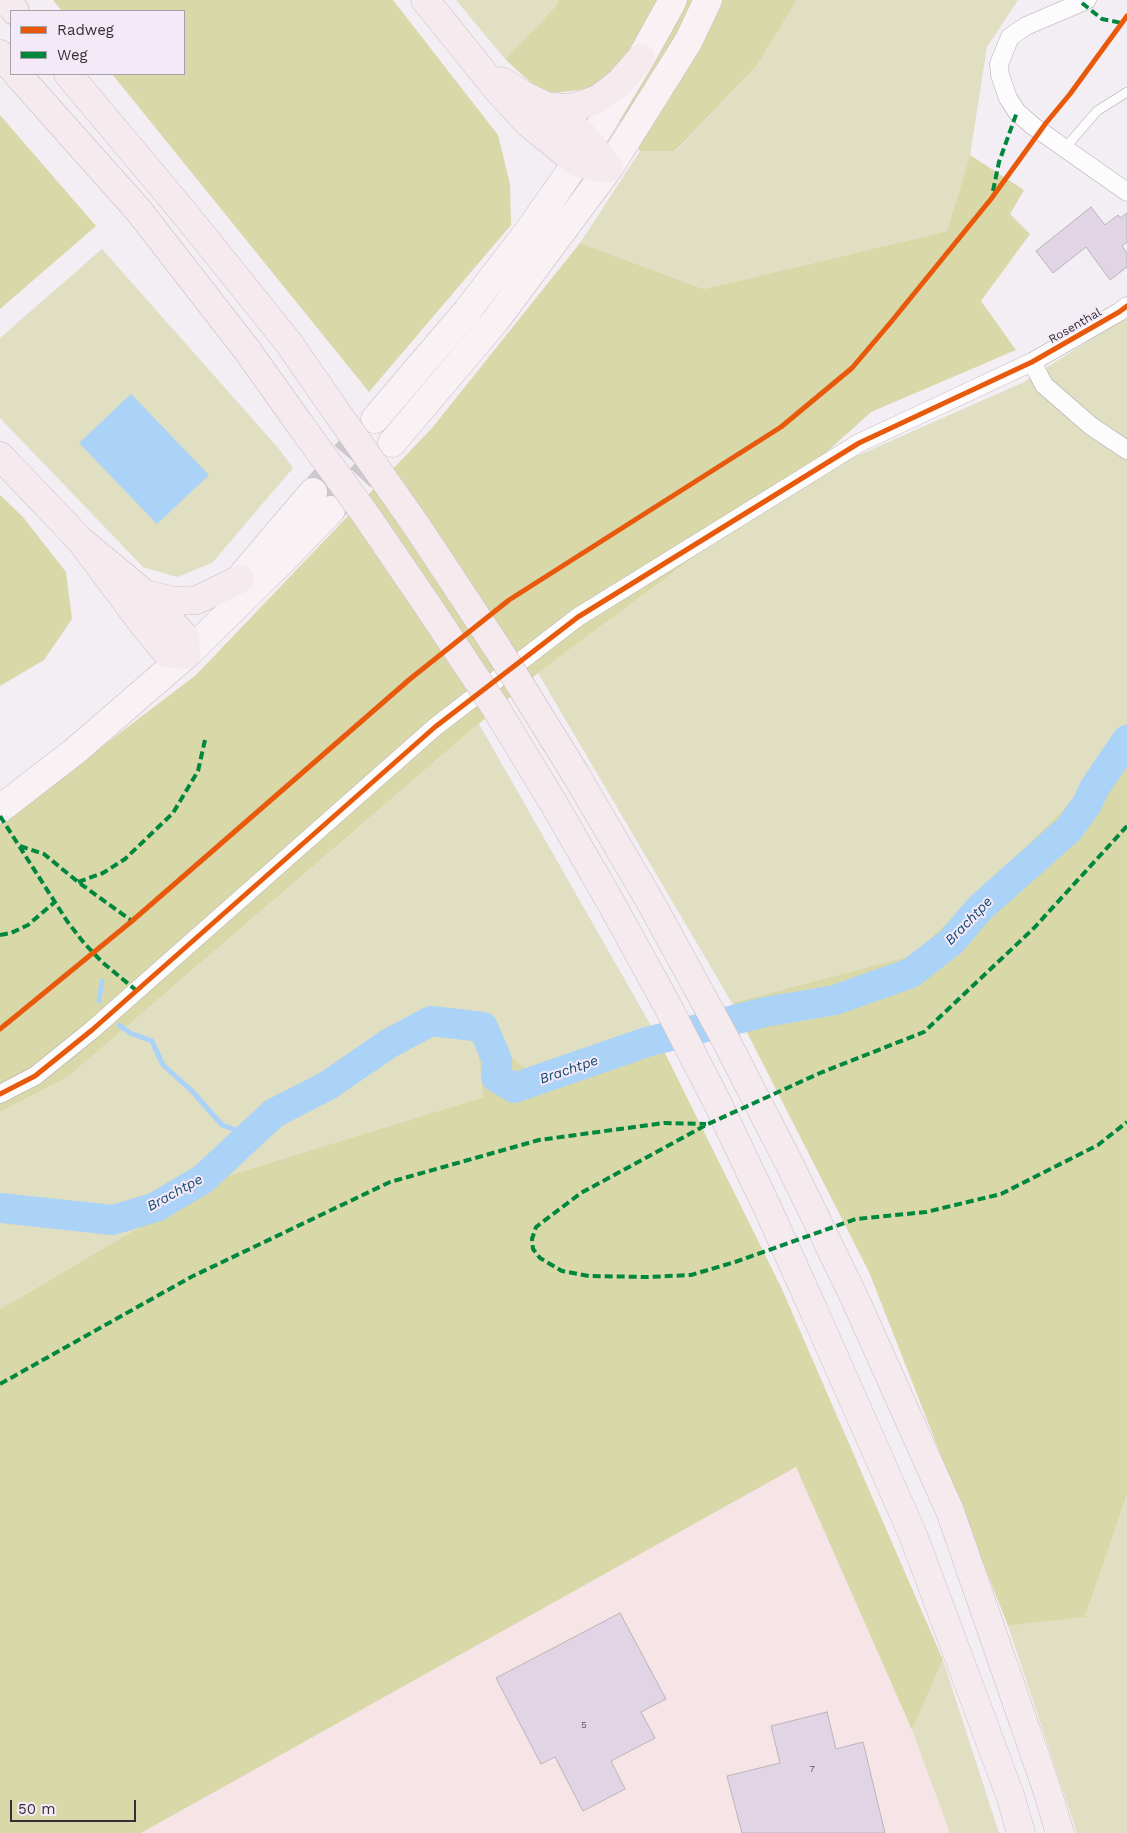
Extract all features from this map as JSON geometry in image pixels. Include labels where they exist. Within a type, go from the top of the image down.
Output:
[{"type":"highway","points":[[6,0],[14,10]]},
{"type":"highway","points":[[426,0],[496,88],[528,123],[609,168]]},
{"type":"highway","points":[[0,54],[10,66]]},
{"type":"highway","points":[[546,106],[576,107],[598,99],[620,82],[641,58]]},
{"type":"highway","points":[[474,61],[508,87],[546,106],[570,122],[583,153]]},
{"type":"highway","points":[[18,75],[139,210],[247,350],[368,518],[432,612],[554,804],[620,920],[714,1096],[767,1207],[913,1535],[1010,1795],[1021,1833]]},
{"type":"highway","points":[[69,75],[186,215],[288,342],[498,649],[576,775],[651,903],[722,1033],[790,1165],[854,1298],[950,1511],[1045,1784],[1060,1833]]},
{"type":"highway","points":[[0,456],[81,541],[145,594],[179,648]]},
{"type":"highway","points":[[81,541],[146,628],[179,648]]},
{"type":"highway","points":[[145,594],[175,601],[198,600],[240,579]]},
{"type":"main road","points":[[375,419],[467,311],[530,229],[583,153],[641,58],[673,0]]},
{"type":"main road","points":[[392,443],[496,320],[609,168],[688,42],[708,0]]},
{"type":"main road","points":[[0,808],[179,648],[281,562],[322,501],[240,579],[179,648]]},
{"type":"main road","points":[[0,790],[71,745]]},
{"type":"street","points":[[1087,0],[1026,26],[1010,37],[1000,64],[1000,76],[1017,112],[1033,126],[1127,192]]},
{"type":"street","name":"Rosenthal","points":[[0,1094],[35,1076],[92,1030],[435,727],[578,617],[859,443],[1032,362],[1127,306]]},
{"type":"street","points":[[1032,362],[1044,385],[1091,426],[1127,450]]},
{"type":"lane","points":[[1065,148],[1097,111],[1127,92]]},
{"type":"shaded area","points":[[796,1467],[912,1730],[950,1833],[141,1833]]},
{"type":"green space","points":[[53,0],[393,0],[498,135],[510,184],[511,225],[369,392],[113,75],[185,75],[185,10],[61,10]]},
{"type":"green space","points":[[456,0],[559,0],[555,7],[505,59]]},
{"type":"green space","points":[[559,0],[797,0],[756,67],[675,151],[640,151],[598,88],[543,94],[505,59],[555,7]]},
{"type":"green space","points":[[797,0],[1018,0],[987,47],[970,155],[947,231],[704,289],[580,243],[640,151],[676,151],[756,67]]},
{"type":"green space","points":[[0,115],[96,226],[0,309]]},
{"type":"green space","points":[[970,155],[1024,190],[1010,214],[1030,234],[981,301],[1016,350],[871,412],[789,486],[538,673],[68,1077],[0,1112],[0,824],[196,675],[432,428],[580,243],[704,289],[947,231]]},
{"type":"green space","points":[[102,249],[279,449],[293,468],[212,563],[177,577],[143,567],[0,418],[0,338]]},
{"type":"green space","points":[[1127,309],[1127,726],[1063,810],[913,955],[732,1003],[538,673],[789,486],[1024,382],[1105,330]]},
{"type":"green space","points":[[0,495],[23,517],[66,572],[72,619],[44,660],[0,686]]},
{"type":"green space","points":[[479,724],[653,1029],[527,1069],[476,1032],[483,1097],[227,1176],[0,1309],[0,1112],[68,1077]]},
{"type":"green space","points":[[1127,726],[1127,1495],[1085,1617],[1008,1626],[869,1272],[732,1003],[913,955],[1063,810]]},
{"type":"green space","points":[[653,1029],[781,1287],[943,1660],[912,1730],[796,1467],[141,1833],[0,1833],[0,1309],[227,1176],[483,1097],[476,1031],[527,1069]]},
{"type":"green space","points":[[1127,1495],[1127,1833],[1077,1833],[1008,1626],[1085,1617]]},
{"type":"green space","points":[[943,1660],[999,1833],[950,1833],[912,1730]]},
{"type":"water","points":[[131,394],[209,475],[157,524],[79,443]]},
{"type":"building","points":[[1091,207],[1105,225],[1118,215],[1120,218],[1127,213],[1127,242],[1122,246],[1127,253],[1127,267],[1110,280],[1086,247],[1053,273],[1036,251]]},
{"type":"building","points":[[620,1613],[666,1699],[641,1712],[655,1738],[611,1761],[625,1789],[583,1811],[555,1757],[541,1764],[496,1678]]},
{"type":"building","points":[[827,1712],[836,1749],[863,1742],[885,1833],[742,1833],[727,1776],[780,1763],[771,1726]]},
{"type":"waterway","name":"Brachtpe","points":[[0,1208],[113,1220],[156,1207],[203,1179],[274,1113],[327,1086],[388,1044],[431,1021],[483,1027],[497,1060],[496,1077],[514,1088],[647,1042],[765,1012],[835,1000],[911,973],[952,941],[980,908],[1069,829],[1127,740]]},
{"type":"waterway","points":[[99,1001],[102,981]]},
{"type":"waterway","points":[[119,1025],[130,1033],[152,1041],[163,1065],[192,1091],[222,1125],[251,1135]]},
{"type":"tunnel","points":[[318,487],[371,424]]},
{"type":"tunnel","points":[[332,509],[389,447]]},
{"type":"marked path","points":[[1082,3],[1102,19],[1122,23]]},
{"type":"marked path","points":[[993,191],[999,162],[1017,112]]},
{"type":"marked path","points":[[78,882],[103,873],[125,859],[173,813],[198,771],[205,740]]},
{"type":"marked path","points":[[0,816],[67,921],[84,943],[102,962],[137,991]]},
{"type":"marked path","points":[[1127,826],[1034,928],[924,1032],[820,1073],[708,1124],[581,1193],[536,1227],[532,1239],[533,1249],[540,1258],[562,1271],[589,1276],[647,1277],[691,1275],[735,1262],[856,1219],[926,1212],[1001,1194],[1098,1145],[1127,1122]]},
{"type":"marked path","points":[[20,846],[44,854],[78,882],[132,921]]},
{"type":"marked path","points":[[0,935],[11,933],[28,925],[56,901]]},
{"type":"marked path","points":[[0,1384],[191,1277],[390,1182],[539,1140],[664,1123],[706,1124]]},
{"type":"cycle path","points":[[0,1029],[132,921],[410,679],[509,600],[781,427],[852,368],[991,199],[1127,16]]},
{"type":"cycle path","points":[[0,1094],[35,1076],[92,1030],[435,727],[578,617],[859,443],[1032,362],[1127,306]]}]
